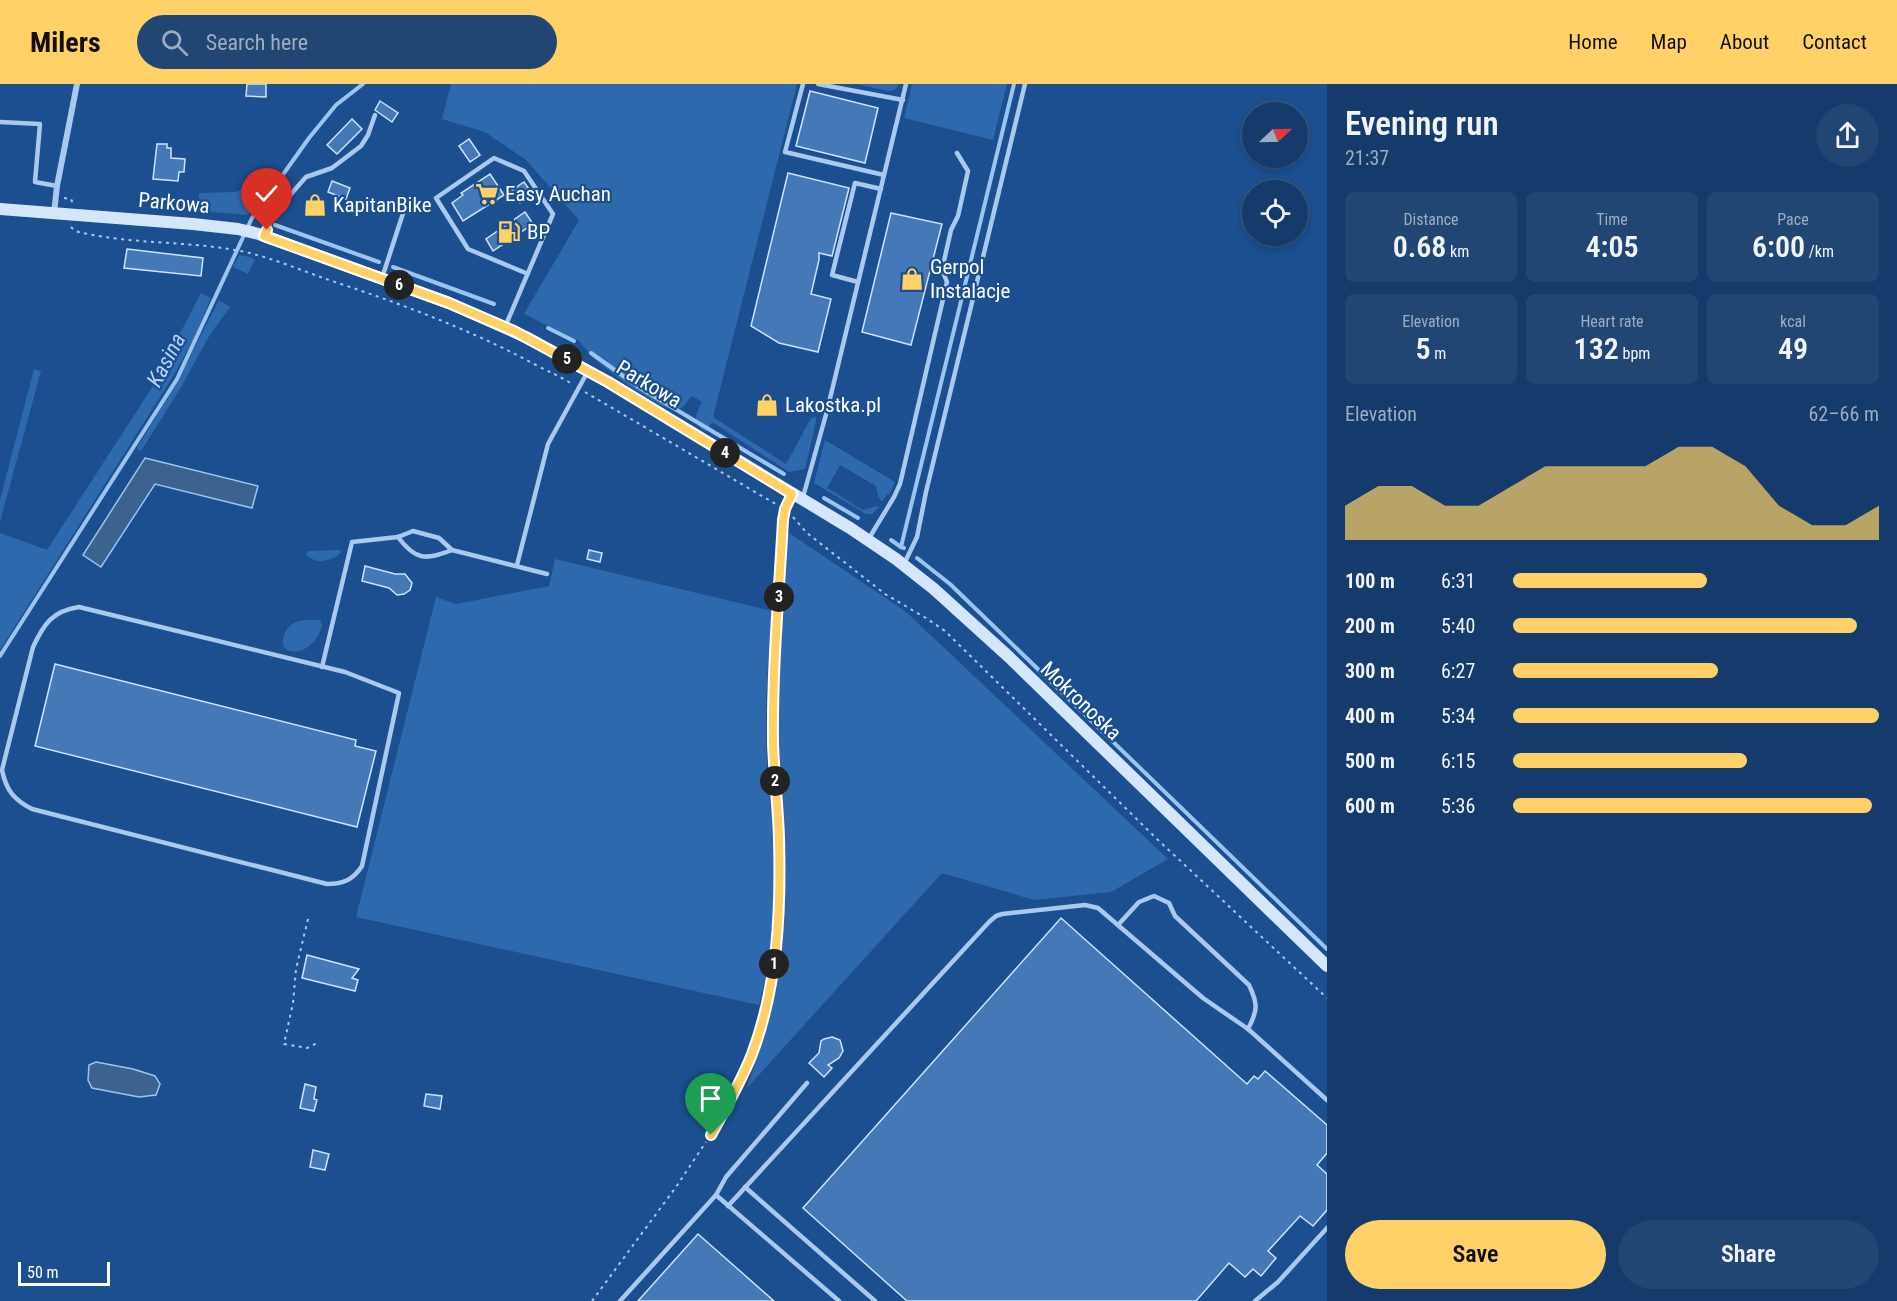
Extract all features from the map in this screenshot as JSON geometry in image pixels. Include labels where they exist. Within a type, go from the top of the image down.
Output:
[{"type":"main road","name":"Parkowa","points":[[0,209],[193,224],[243,231],[262,235],[382,278],[505,327],[588,371],[794,494]]},
{"type":"main road","name":"Mokronoska","points":[[794,494],[868,540],[934,589],[1009,657],[1327,966]]},
{"type":"street","points":[[54,213],[77,84]]},
{"type":"lane","points":[[803,84],[785,152],[884,175]]},
{"type":"lane","points":[[818,84],[903,100]]},
{"type":"lane","points":[[711,1135],[735,1093],[752,1053],[764,1017],[777,944],[780,899],[779,838],[773,710],[785,509],[794,494],[827,411],[906,84]]},
{"type":"lane","points":[[904,565],[917,537],[1025,84]]},
{"type":"lane","points":[[262,235],[277,210],[306,177],[332,168],[361,146],[375,116]]},
{"type":"lane","points":[[0,122],[39,124],[35,182],[57,186]]},
{"type":"lane","points":[[868,540],[900,484],[945,293],[947,282],[942,270],[968,171],[957,153]]},
{"type":"lane","points":[[505,327],[528,274],[554,214],[524,171],[494,158],[436,198],[468,249],[528,274]]},
{"type":"lane","points":[[858,282],[832,275],[855,183],[881,189]]},
{"type":"lane","points":[[382,278],[407,201]]},
{"type":"lane","points":[[517,565],[548,444],[588,371]]},
{"type":"lane","points":[[322,667],[352,542],[398,537],[413,531],[439,538],[452,550],[547,574]]},
{"type":"lane","points":[[398,537],[409,552],[431,558],[452,550]]},
{"type":"lane","points":[[79,607],[95,610],[322,667],[345,672],[399,693],[362,866],[356,875],[338,884],[322,883],[32,809],[12,795],[5,783],[3,770],[33,647],[42,629],[53,616],[68,608],[79,607]]},
{"type":"lane","points":[[1118,925],[1139,903],[1154,896],[1169,903],[1175,916],[1249,985],[1255,997],[1256,1014],[1248,1029]]},
{"type":"lane","points":[[728,1206],[996,916],[1092,906],[1098,908],[1203,998],[1248,1029],[1327,1100]]},
{"type":"lane","points":[[620,1301],[716,1195],[726,1177],[807,1083]]},
{"type":"lane","points":[[745,1187],[875,1301]]},
{"type":"lane","points":[[716,1195],[839,1301]]},
{"type":"lane","points":[[1255,1301],[1278,1282],[1327,1228]]},
{"type":"path","points":[[55,198],[71,199],[72,209]]},
{"type":"path","points":[[71,224],[75,231],[109,239],[229,249],[250,254],[444,320],[571,383]]},
{"type":"path","points":[[588,393],[785,509],[807,533],[885,594],[945,631],[1158,840],[1327,998]]},
{"type":"path","points":[[308,919],[296,969],[293,1003],[284,1044],[307,1048],[319,1042]]},
{"type":"path","points":[[592,1301],[676,1187],[711,1135]]},
{"type":"shaded area","points":[[451,84],[797,84],[713,417],[786,464],[811,418],[816,417],[805,469],[789,472],[712,422],[706,432],[698,425],[696,418],[702,402],[692,396],[682,408],[674,410],[662,406],[629,386],[592,357],[579,341],[524,314],[579,220],[526,160],[485,132],[442,119]]},
{"type":"shaded area","points":[[857,84],[899,84],[895,90],[888,91]]},
{"type":"shaded area","points":[[912,84],[1007,84],[993,140],[904,118]]},
{"type":"shaded area","points":[[265,181],[249,215],[199,211],[199,193],[235,192]]},
{"type":"shaded area","points":[[239,255],[255,260],[248,274],[233,267]]},
{"type":"shaded area","points":[[201,293],[211,298],[193,340],[174,375],[0,650],[0,533],[47,550],[151,389]]},
{"type":"shaded area","points":[[219,300],[230,307],[208,338],[180,389],[141,451],[137,448],[179,378]]},
{"type":"shaded area","points":[[34,369],[41,371],[0,522],[0,500]]},
{"type":"shaded area","points":[[825,440],[895,482],[889,495],[887,494],[882,502],[876,486],[840,465],[827,488],[863,510],[879,507],[872,514],[866,514],[814,483]]},
{"type":"shaded area","points":[[145,458],[258,486],[252,508],[155,484],[101,567],[83,555]]},
{"type":"shaded area","points":[[786,531],[905,611],[1168,859],[1111,892],[1034,900],[942,873],[747,1088],[767,1025],[776,983],[783,923],[783,873],[776,781],[775,697]]},
{"type":"shaded area","points":[[340,550],[338,555],[324,561],[314,560],[306,554],[309,551]]},
{"type":"shaded area","points":[[555,559],[772,611],[766,724],[774,845],[774,895],[770,950],[759,1005],[356,917],[436,597],[456,604],[549,586]]},
{"type":"shaded area","points":[[304,620],[320,620],[322,625],[318,636],[304,649],[296,652],[290,651],[285,648],[283,642],[285,633],[288,627]]},
{"type":"shaded area","points":[[96,1062],[155,1076],[160,1084],[156,1095],[139,1097],[92,1088],[88,1080],[89,1065]]},
{"type":"building","points":[[247,84],[266,84],[266,97],[246,96]]},
{"type":"building","points":[[810,91],[878,108],[865,163],[796,146]]},
{"type":"building","points":[[380,101],[398,113],[392,122],[375,110]]},
{"type":"building","points":[[352,119],[362,129],[337,154],[327,145]]},
{"type":"building","points":[[469,139],[480,155],[470,162],[459,146]]},
{"type":"building","points":[[157,144],[167,144],[167,148],[171,148],[171,158],[185,159],[184,172],[179,172],[178,181],[153,179]]},
{"type":"building","points":[[788,173],[849,188],[832,256],[819,253],[811,294],[831,299],[818,352],[779,343],[751,326]]},
{"type":"building","points":[[490,174],[504,195],[463,221],[452,203],[463,195],[461,193]]},
{"type":"building","points":[[332,181],[350,188],[346,199],[328,192]]},
{"type":"building","points":[[524,182],[533,195],[520,203],[512,190]]},
{"type":"building","points":[[313,196],[324,200],[319,213],[308,208]]},
{"type":"building","points":[[525,212],[533,224],[493,251],[486,239]]},
{"type":"building","points":[[891,213],[942,224],[911,345],[862,332]]},
{"type":"building","points":[[127,249],[203,258],[201,276],[124,268]]},
{"type":"building","points":[[589,550],[602,553],[600,562],[587,559]]},
{"type":"building","points":[[365,566],[395,574],[405,574],[412,583],[410,590],[397,595],[389,588],[362,581]]},
{"type":"building","points":[[55,664],[356,740],[355,746],[376,751],[357,827],[35,746]]},
{"type":"building","points":[[1061,918],[1247,1084],[1254,1076],[1258,1079],[1265,1071],[1327,1125],[1327,1153],[1317,1165],[1327,1174],[1327,1210],[1313,1226],[1300,1216],[1268,1251],[1276,1258],[1261,1276],[1253,1269],[1245,1277],[1229,1263],[1196,1301],[907,1301],[803,1208]]},
{"type":"building","points":[[307,955],[359,969],[352,978],[358,980],[355,991],[302,978]]},
{"type":"building","points":[[832,1037],[840,1040],[843,1051],[839,1058],[828,1065],[832,1068],[824,1077],[809,1063],[819,1053],[821,1041]]},
{"type":"building","points":[[305,1084],[316,1087],[314,1099],[317,1100],[314,1111],[300,1108]]},
{"type":"building","points":[[426,1094],[442,1096],[440,1109],[424,1106]]},
{"type":"building","points":[[313,1150],[329,1154],[325,1170],[310,1167]]},
{"type":"building","points":[[698,1234],[774,1301],[638,1301]]},
{"type":"waterway","name":"Kasina","points":[[0,656],[177,379],[252,218],[309,138],[336,105],[363,84]]},
{"type":"waterway","points":[[904,548],[901,547],[1014,84]]},
{"type":"waterway","points":[[275,225],[379,262]]},
{"type":"waterway","points":[[393,267],[494,304]]},
{"type":"waterway","points":[[548,328],[574,341]]},
{"type":"waterway","points":[[591,353],[640,388],[784,474]]},
{"type":"waterway","points":[[824,498],[858,518]]},
{"type":"waterway","points":[[891,540],[901,547]]},
{"type":"waterway","points":[[917,558],[950,584],[1327,949]]},
{"type":"place","name":"Easy Auchan","points":[[487,194]]},
{"type":"place","name":"KapitanBike","points":[[315,205]]},
{"type":"place","name":"BP","points":[[509,232]]},
{"type":"place","name":"Gerpol Instalacje","points":[[912,279]]},
{"type":"place","name":"Lakostka.pl","points":[[767,405]]},
{"type":"route","points":[[267,230],[264,236],[449,303],[528,338],[608,382],[792,494],[783,520],[773,710],[779,838],[780,899],[777,944],[764,1017],[752,1053],[735,1093],[711,1135]]}]
